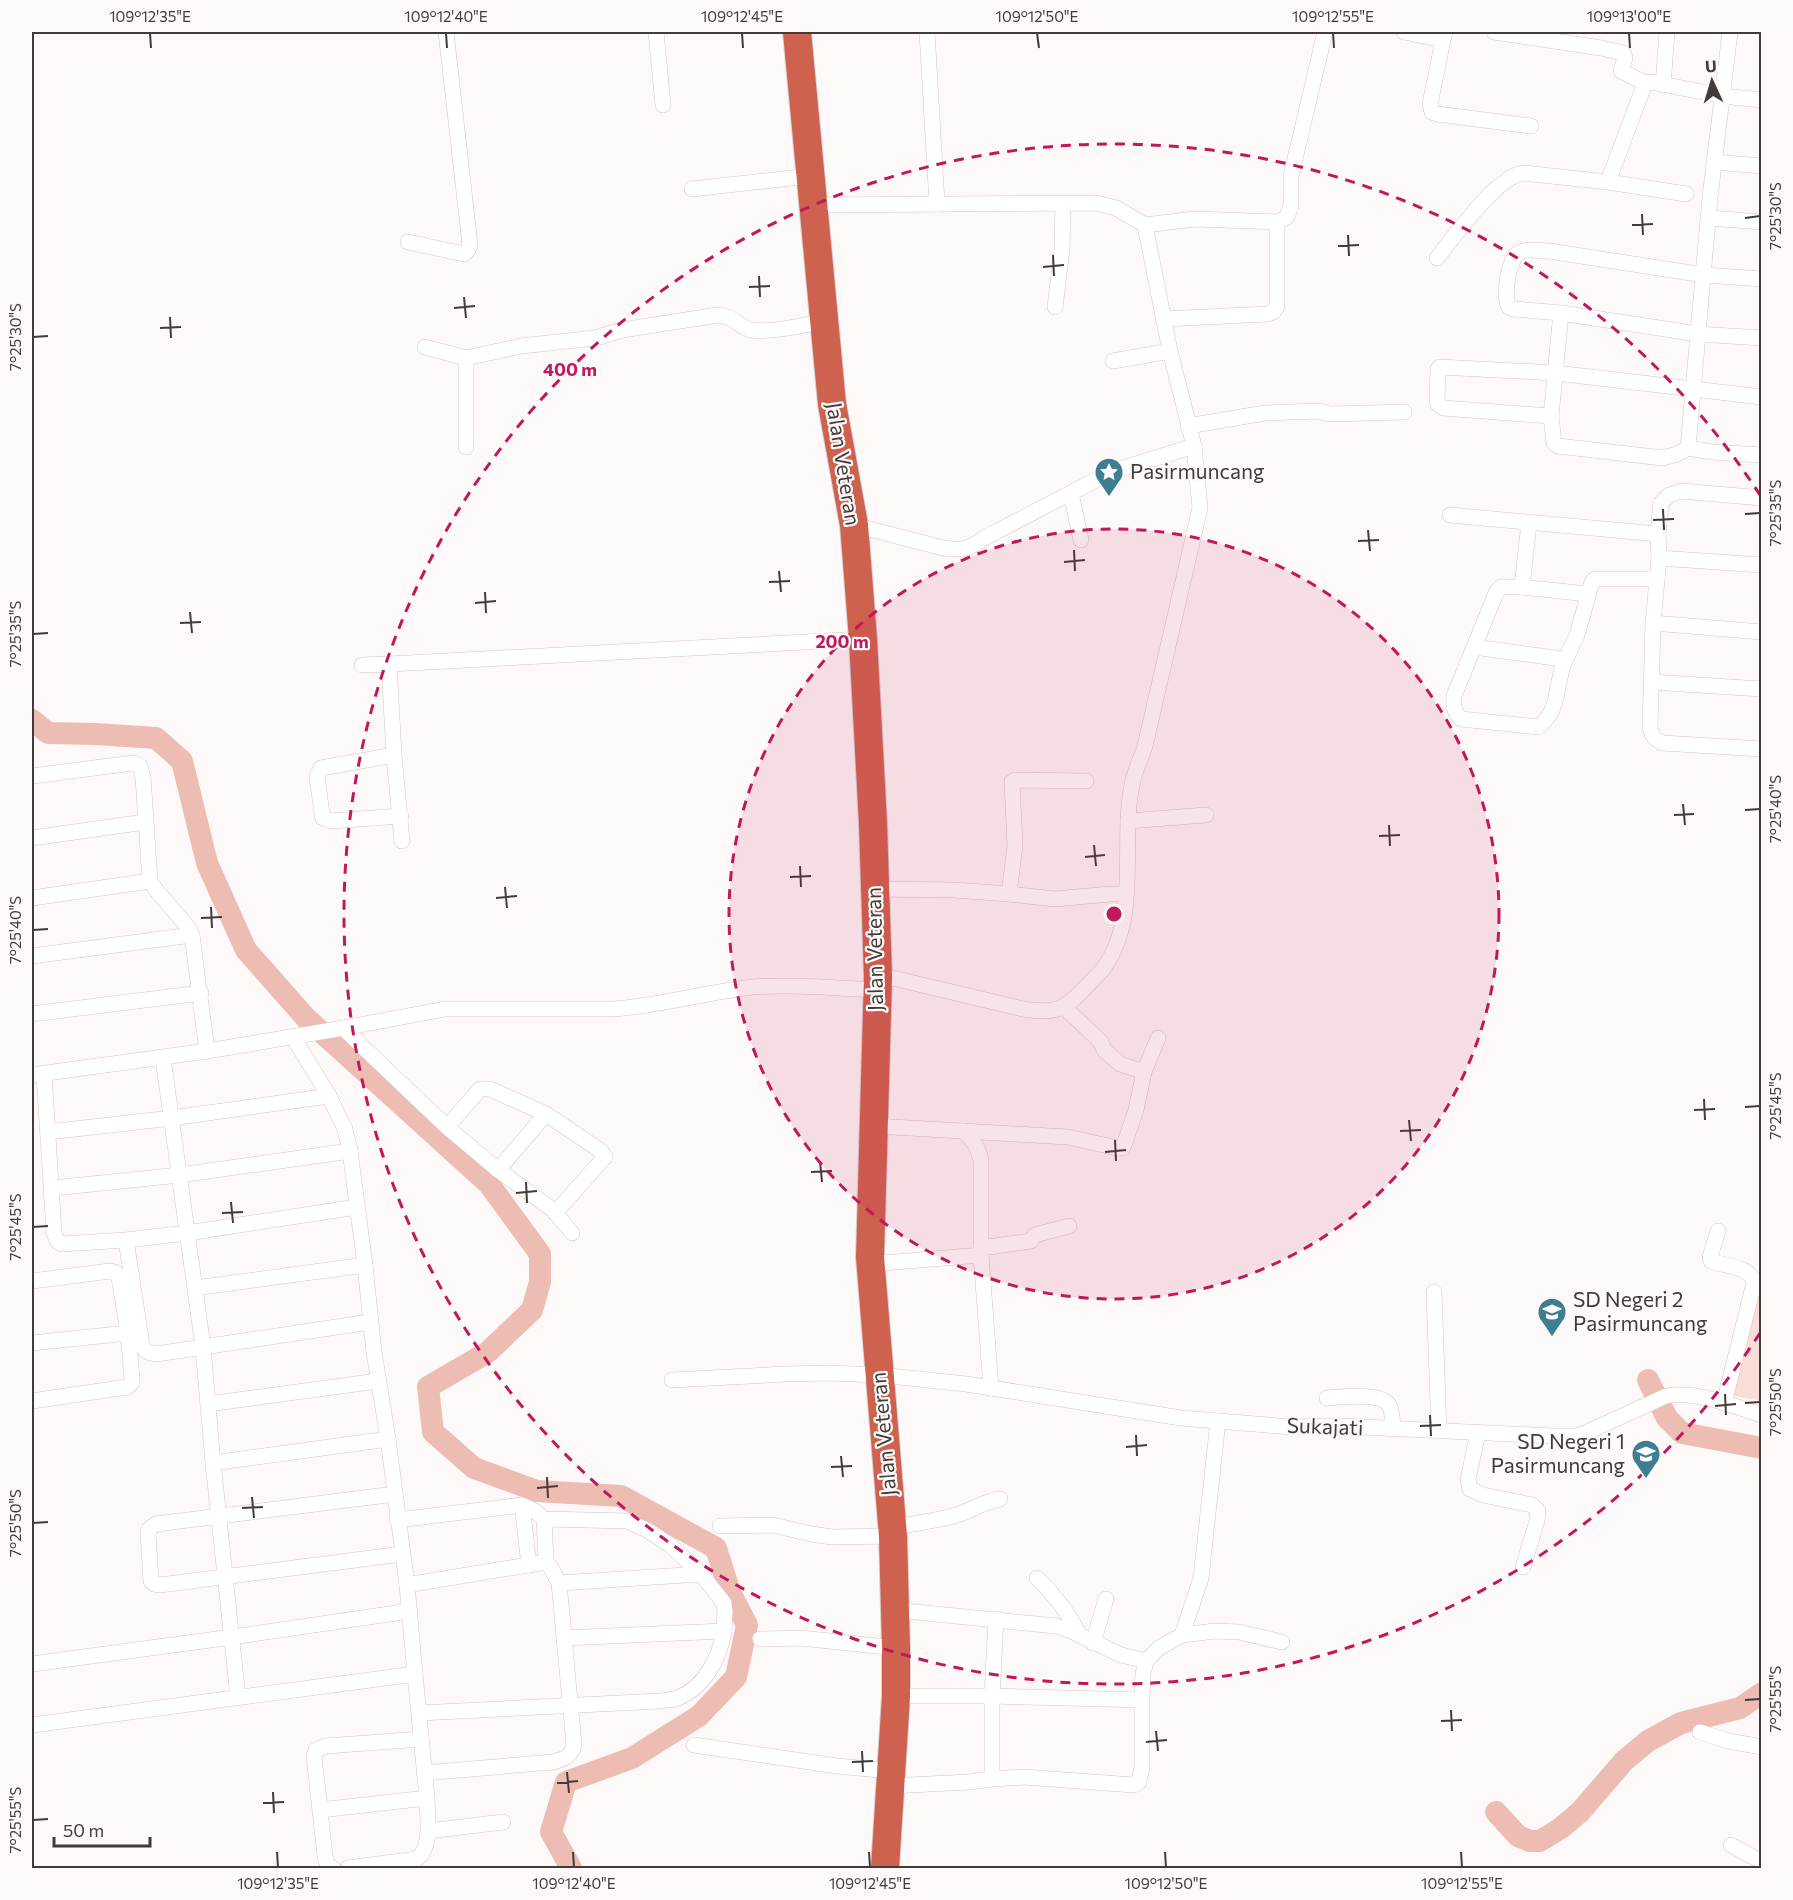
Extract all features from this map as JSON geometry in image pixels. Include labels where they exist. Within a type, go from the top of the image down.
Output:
[{"type":"highway","name":"Jalan Veteran","points":[[797,32],[832,404],[854,525],[873,823],[878,984],[871,1264],[896,1610],[896,1695],[885,1869]]},
{"type":"street","points":[[408,242],[464,254],[470,245],[446,32]]},
{"type":"street","points":[[656,32],[663,105]]},
{"type":"street","points":[[927,32],[937,204]]},
{"type":"street","points":[[813,205],[1097,203],[1116,208],[1145,225],[1195,219],[1277,222],[1286,218],[1291,207],[1291,176],[1324,32]]},
{"type":"street","points":[[1404,32],[1444,36],[1430,104],[1432,112],[1531,126]]},
{"type":"street","points":[[1494,32],[1623,53],[1625,58],[1621,71],[1645,83],[1761,100]]},
{"type":"street","points":[[1663,85],[1667,32]]},
{"type":"street","points":[[1688,448],[1714,162],[1730,32]]},
{"type":"street","points":[[1608,182],[1645,83]]},
{"type":"street","points":[[1714,162],[1761,165]]},
{"type":"street","points":[[1437,258],[1490,193],[1518,173],[1608,182],[1686,194]]},
{"type":"street","points":[[692,189],[810,176]]},
{"type":"street","points":[[1055,307],[1062,250],[1063,203]]},
{"type":"street","points":[[1709,218],[1761,222]]},
{"type":"street","points":[[1163,319],[1268,314],[1274,311],[1277,306],[1277,222]]},
{"type":"street","points":[[357,1207],[187,1233],[69,1245],[58,1242],[54,1233],[48,1132],[38,1074],[207,1051],[445,1009],[613,1010],[765,987],[878,984],[897,979],[1023,1009],[1046,1012],[1064,1007],[1099,973],[1108,960],[1119,933],[1126,894],[1128,821],[1132,784],[1145,746],[1200,508],[1194,447],[1170,351],[1145,225]]},
{"type":"street","points":[[1761,279],[1704,275],[1549,251],[1520,251],[1512,260],[1505,296],[1509,307],[1514,309],[1561,313],[1698,333],[1761,338]]},
{"type":"street","points":[[1561,313],[1551,416],[1552,437],[1558,446],[1663,458],[1688,448],[1761,455]]},
{"type":"street","points":[[425,347],[466,358],[521,346],[595,338],[622,330],[718,315],[728,316],[741,326],[752,330],[801,326],[824,321]]},
{"type":"street","points":[[1113,361],[1170,351]]},
{"type":"street","points":[[466,358],[466,447]]},
{"type":"street","points":[[1551,416],[1443,408],[1437,400],[1438,369],[1440,367],[1556,373],[1761,397]]},
{"type":"street","points":[[1188,426],[1265,413],[1404,412]]},
{"type":"street","points":[[854,525],[943,548],[957,550],[968,548],[1111,472],[1194,447]]},
{"type":"street","points":[[1761,498],[1681,491],[1669,495],[1660,503],[1650,728],[1651,735],[1662,743],[1761,749]]},
{"type":"street","points":[[1071,494],[1081,540]]},
{"type":"street","points":[[1450,515],[1658,534]]},
{"type":"street","points":[[1522,587],[1529,523]]},
{"type":"street","points":[[1659,558],[1761,565]]},
{"type":"street","points":[[1588,594],[1501,587],[1496,593],[1454,696],[1455,713],[1461,719],[1538,727],[1546,721],[1552,709],[1565,661],[1577,635],[1592,582],[1595,579],[1657,579]]},
{"type":"street","points":[[1653,623],[1761,632]]},
{"type":"street","points":[[362,665],[863,639]]},
{"type":"street","points":[[1474,647],[1565,661]]},
{"type":"street","points":[[388,664],[402,841]]},
{"type":"street","points":[[1651,682],[1761,689]]},
{"type":"street","points":[[394,754],[321,768],[317,776],[323,818],[331,821],[401,816]]},
{"type":"street","points":[[32,776],[137,764],[140,766],[143,777],[150,881],[192,935],[207,1051]]},
{"type":"street","points":[[1009,894],[1015,844],[1012,782],[1015,780],[1086,782]]},
{"type":"street","points":[[1128,821],[1206,815]]},
{"type":"street","points":[[32,838],[145,822]]},
{"type":"street","points":[[32,898],[150,881]]},
{"type":"street","points":[[875,889],[954,890],[1055,899],[1126,894]]},
{"type":"street","points":[[32,956],[192,935]]},
{"type":"street","points":[[32,1014],[201,993]]},
{"type":"street","points":[[1064,1007],[1101,1042],[1104,1050],[1120,1064],[1144,1072]]},
{"type":"street","points":[[341,1029],[447,1127],[498,1170],[555,1213],[572,1233]]},
{"type":"street","points":[[297,1036],[345,1129],[350,1151],[370,1322],[410,1611],[427,1798],[428,1831],[423,1854],[417,1859],[348,1869]]},
{"type":"street","points":[[873,1126],[1068,1137],[1123,1148],[1136,1110],[1144,1072],[1158,1038]]},
{"type":"street","points":[[163,1058],[203,1347],[238,1697]]},
{"type":"street","points":[[447,1127],[480,1089],[485,1088],[546,1114],[601,1151],[605,1157],[555,1213]]},
{"type":"street","points":[[48,1132],[172,1118],[329,1096]]},
{"type":"street","points":[[498,1170],[546,1114]]},
{"type":"street","points":[[963,1131],[969,1136],[981,1159],[981,1251],[992,1388]]},
{"type":"street","points":[[52,1188],[180,1175],[350,1151]]},
{"type":"street","points":[[871,1264],[981,1251],[1031,1241],[1035,1235],[1069,1226]]},
{"type":"street","points":[[1718,1231],[1710,1257],[1711,1261],[1744,1270],[1751,1276],[1754,1283],[1724,1404]]},
{"type":"street","points":[[126,1240],[144,1350],[156,1354],[370,1322]]},
{"type":"street","points":[[195,1288],[365,1265]]},
{"type":"street","points":[[32,1281],[116,1272],[119,1277],[128,1333],[131,1384],[127,1387],[32,1401]]},
{"type":"street","points":[[1434,1292],[1439,1431]]},
{"type":"street","points":[[32,1343],[128,1333]]},
{"type":"street","name":"Sukajati","points":[[672,1380],[786,1374],[879,1375],[992,1388],[1180,1418],[1292,1427],[1341,1426],[1478,1433],[1576,1436],[1594,1430],[1659,1399],[1682,1394],[1761,1415]]},
{"type":"street","points":[[208,1404],[378,1381]]},
{"type":"street","points":[[1327,1398],[1375,1397],[1384,1400],[1390,1407],[1393,1429]]},
{"type":"street","points":[[1182,1635],[1201,1578],[1218,1421]]},
{"type":"street","points":[[1478,1433],[1468,1479],[1470,1490],[1483,1495],[1532,1505],[1538,1511],[1523,1566]]},
{"type":"street","points":[[213,1463],[388,1439]]},
{"type":"street","points":[[395,1494],[156,1524],[148,1533],[150,1581],[160,1585],[226,1578],[402,1554]]},
{"type":"street","points":[[720,1526],[773,1526],[832,1537],[892,1531],[960,1514],[985,1502],[1000,1499]]},
{"type":"street","points":[[398,1520],[522,1505],[535,1511],[544,1519],[627,1521],[647,1530],[670,1545],[701,1574],[724,1603],[725,1612],[722,1647],[715,1662],[694,1688],[678,1698],[660,1701],[419,1713]]},
{"type":"street","points":[[522,1505],[529,1565]]},
{"type":"street","points":[[424,1773],[553,1762],[566,1759],[572,1752],[574,1745],[571,1705],[559,1583],[546,1562],[544,1519]]},
{"type":"street","points":[[407,1586],[546,1562]]},
{"type":"street","points":[[559,1583],[701,1574]]},
{"type":"street","points":[[1037,1578],[1054,1594],[1070,1615],[1079,1634]]},
{"type":"street","points":[[1093,1643],[1106,1599]]},
{"type":"street","points":[[896,1610],[1056,1626],[1079,1634],[1121,1655],[1146,1661]]},
{"type":"street","points":[[32,1664],[410,1611]]},
{"type":"street","points":[[992,1779],[992,1696],[996,1619]]},
{"type":"street","points":[[564,1638],[724,1631]]},
{"type":"street","points":[[694,1745],[837,1766],[891,1778],[969,1782],[1024,1777],[1134,1785],[1139,1782],[1142,1766],[1143,1674],[1146,1661],[1159,1648],[1182,1635],[1215,1631],[1239,1632],[1282,1642]]},
{"type":"street","points":[[760,1639],[801,1638],[896,1648]]},
{"type":"street","points":[[32,1725],[416,1674]]},
{"type":"street","points":[[896,1695],[1142,1700]]},
{"type":"street","points":[[1700,1732],[1728,1741],[1761,1747]]},
{"type":"street","points":[[333,1869],[328,1866],[325,1856],[314,1756],[316,1750],[326,1746],[421,1739]]},
{"type":"street","points":[[320,1810],[427,1798]]},
{"type":"street","points":[[428,1831],[502,1822]]},
{"type":"street","points":[[1731,1845],[1761,1862]]},
{"type":"shaded area","points":[[1761,1267],[1761,1401],[1731,1395]]},
{"type":"waterway","points":[[32,720],[48,733],[156,738],[182,761],[207,863],[246,950],[306,1018],[489,1184],[540,1254],[540,1282],[532,1310],[488,1352],[428,1387],[433,1432],[474,1468],[537,1491],[621,1496],[716,1548],[730,1592],[747,1625],[736,1677],[699,1716],[632,1758],[566,1782],[551,1832],[571,1868]]},
{"type":"waterway","points":[[1648,1380],[1667,1418],[1682,1433],[1762,1448]]},
{"type":"waterway","points":[[1496,1812],[1518,1836],[1530,1841],[1540,1841],[1561,1828],[1580,1812],[1624,1761],[1648,1741],[1681,1723],[1740,1708],[1762,1693]]},
{"type":"place","name":"Pasirmuncang","points":[[1109,498]]},
{"type":"place","name":"SD Negeri 2 Pasirmuncang","points":[[1552,1338]]},
{"type":"place","name":"SD Negeri 1 Pasirmuncang","points":[[1646,1480]]}]
